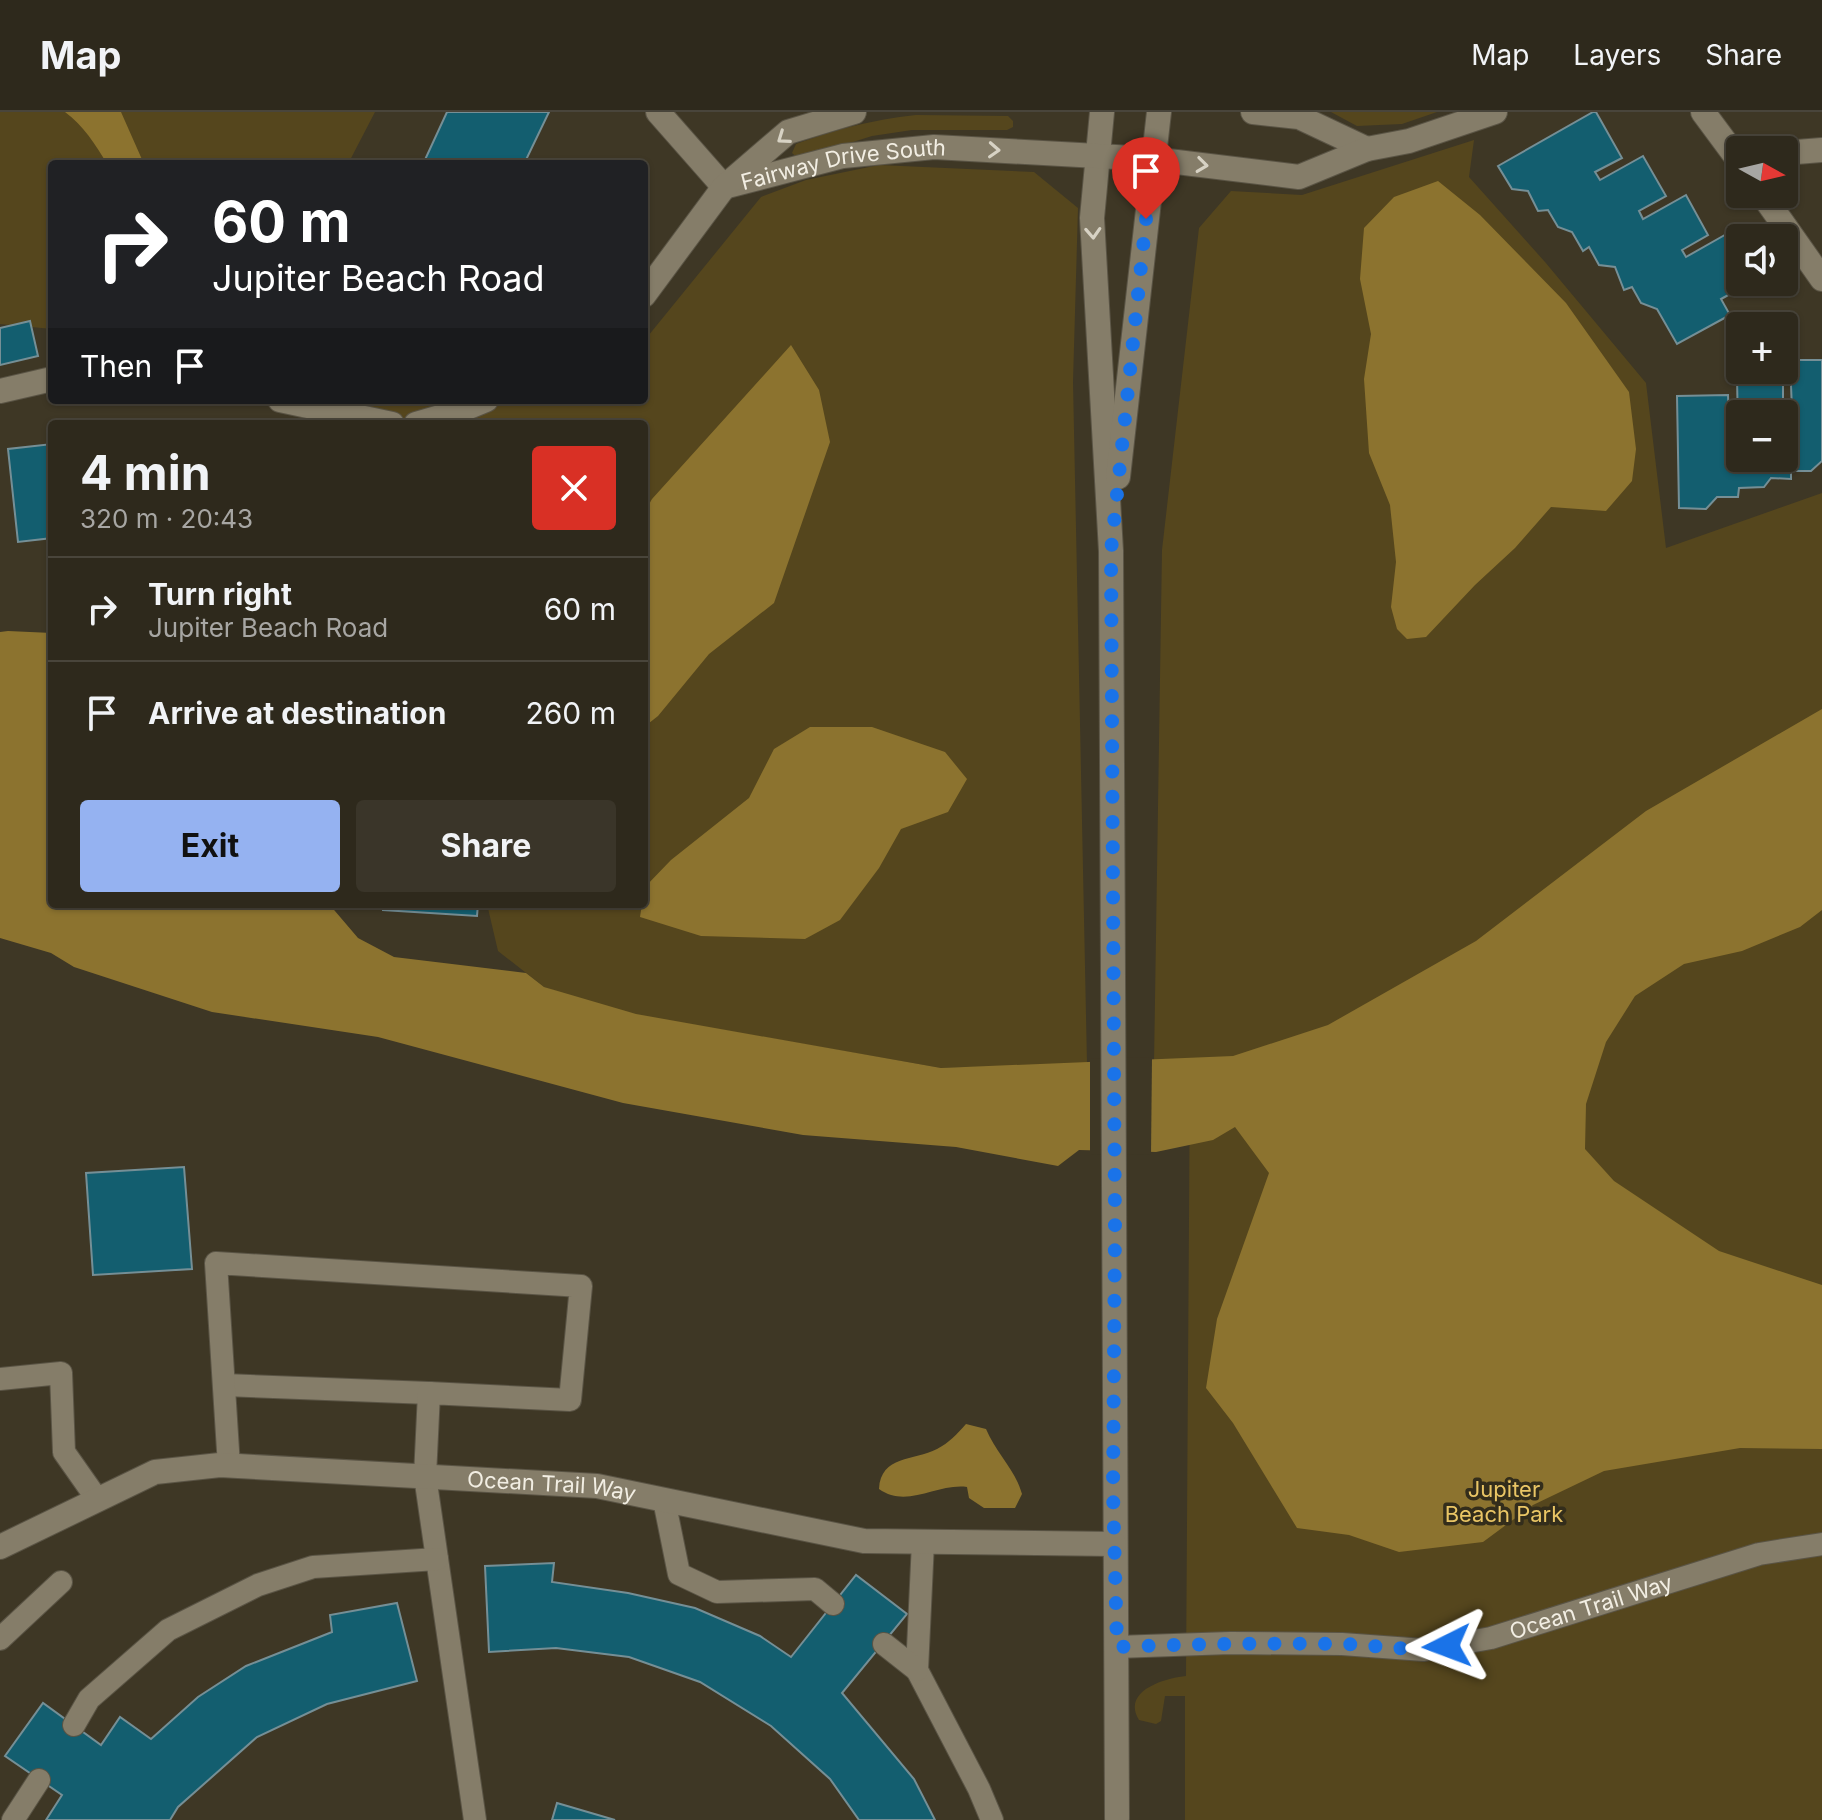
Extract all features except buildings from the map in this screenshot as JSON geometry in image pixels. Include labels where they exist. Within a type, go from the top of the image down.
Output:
[{"type":"street","points":[[658,112],[724,187],[788,132],[854,112]]},
{"type":"street","points":[[1102,112],[1092,218],[1111,551],[1117,1818]]},
{"type":"street","points":[[1111,551],[1159,112]]},
{"type":"street","points":[[1253,112],[1299,117],[1367,149]]},
{"type":"street","name":"Fairway Drive South","points":[[648,290],[724,187],[843,156],[934,147],[1152,159],[1299,177],[1367,149],[1409,141],[1495,112]]},
{"type":"street","points":[[1703,112],[1726,142]]},
{"type":"street","points":[[1798,152],[1822,150]]},
{"type":"street","points":[[1772,208],[1822,279]]},
{"type":"street","points":[[0,391],[48,380]]},
{"type":"street","points":[[299,404],[373,420]]},
{"type":"street","points":[[430,420],[476,404]]},
{"type":"street","name":"Ocean Trail Way","points":[[0,1547],[155,1472],[229,1466],[597,1486],[864,1541],[1114,1544]]},
{"type":"lane","points":[[225,1385],[570,1400],[581,1286],[216,1263],[229,1466]]},
{"type":"lane","points":[[0,1379],[61,1373],[64,1452],[97,1499]]},
{"type":"lane","points":[[429,1393],[425,1476],[475,1820]]},
{"type":"lane","points":[[664,1500],[679,1574],[717,1592],[815,1589],[833,1604]]},
{"type":"lane","points":[[917,1670],[923,1542]]},
{"type":"lane","name":"Ocean Trail Way","points":[[1117,1647],[1230,1643],[1342,1644],[1424,1650],[1491,1638],[1769,1551],[1822,1544]]},
{"type":"lane","points":[[74,1725],[89,1699],[168,1630],[258,1585],[313,1567],[437,1559]]},
{"type":"lane","points":[[0,1639],[61,1582]]},
{"type":"lane","points":[[884,1644],[917,1670],[992,1820]]},
{"type":"lane","points":[[0,1806],[11,1820],[39,1780]]},
{"type":"green space","points":[[0,112],[375,112],[350,160],[48,160],[48,329],[0,324]]},
{"type":"green space","points":[[1331,112],[1437,112],[1402,124],[1357,126]]},
{"type":"green space","points":[[916,115],[1008,116],[1013,121],[1013,127],[1007,130],[912,130],[872,136],[799,159],[792,153],[796,144],[826,134],[869,122]]},
{"type":"green space","name":"Jupiter Beach Park","points":[[1474,140],[1469,177],[1646,383],[1666,548],[1822,493],[1822,1820],[1185,1820],[1185,1696],[1165,1696],[1161,1721],[1156,1724],[1139,1720],[1135,1710],[1140,1694],[1148,1688],[1186,1676],[1190,1066],[1154,1064],[1162,550],[1199,228],[1231,191],[1302,195]]},
{"type":"green space","points":[[879,165],[1034,172],[1078,208],[1073,382],[1087,1064],[941,1068],[614,1011],[544,987],[498,951],[488,908],[648,908],[648,420],[394,420],[358,404],[648,404],[648,336],[761,197],[806,180]]},
{"type":"shaded area","points":[[65,112],[121,112],[142,160],[104,160],[78,123]]},
{"type":"shaded area","points":[[1438,181],[1480,215],[1566,303],[1629,392],[1636,449],[1632,481],[1606,511],[1551,507],[1515,548],[1426,637],[1407,639],[1397,629],[1391,607],[1396,562],[1390,505],[1369,453],[1364,379],[1371,334],[1360,279],[1364,228],[1394,197]]},
{"type":"shaded area","points":[[791,345],[819,390],[830,442],[774,603],[709,654],[648,724],[648,506]]},
{"type":"shaded area","points":[[0,632],[48,633],[48,908],[332,908],[358,938],[394,957],[526,973],[544,987],[636,1014],[941,1068],[1233,1056],[1328,1025],[1476,941],[1646,811],[1822,709],[1822,910],[1800,927],[1742,951],[1684,964],[1635,996],[1606,1042],[1586,1104],[1585,1149],[1614,1181],[1719,1251],[1822,1285],[1822,1449],[1740,1448],[1604,1471],[1533,1505],[1483,1542],[1399,1552],[1349,1535],[1297,1528],[1233,1423],[1206,1388],[1217,1319],[1269,1173],[1235,1127],[1213,1140],[1156,1152],[1079,1150],[1058,1166],[956,1147],[803,1135],[623,1103],[378,1037],[212,1012],[74,967],[51,953],[0,938]]},
{"type":"shaded area","points":[[810,727],[872,727],[945,752],[967,779],[948,812],[901,829],[879,868],[840,920],[805,939],[701,936],[640,917],[641,908],[648,908],[648,884],[671,860],[749,798],[774,749]]},
{"type":"shaded area","points":[[966,1424],[986,1429],[1015,1477],[1022,1494],[1015,1508],[984,1508],[969,1498],[967,1487],[900,1497],[879,1489],[881,1478],[892,1465],[937,1449]]},
{"type":"pier","points":[[1152,1057],[1151,1155],[1090,1154],[1090,1059]]},
{"type":"route","points":[[1146,219],[1111,551],[1115,1227],[1113,1491],[1117,1647],[1230,1643],[1342,1644],[1424,1650],[1447,1646]]}]
